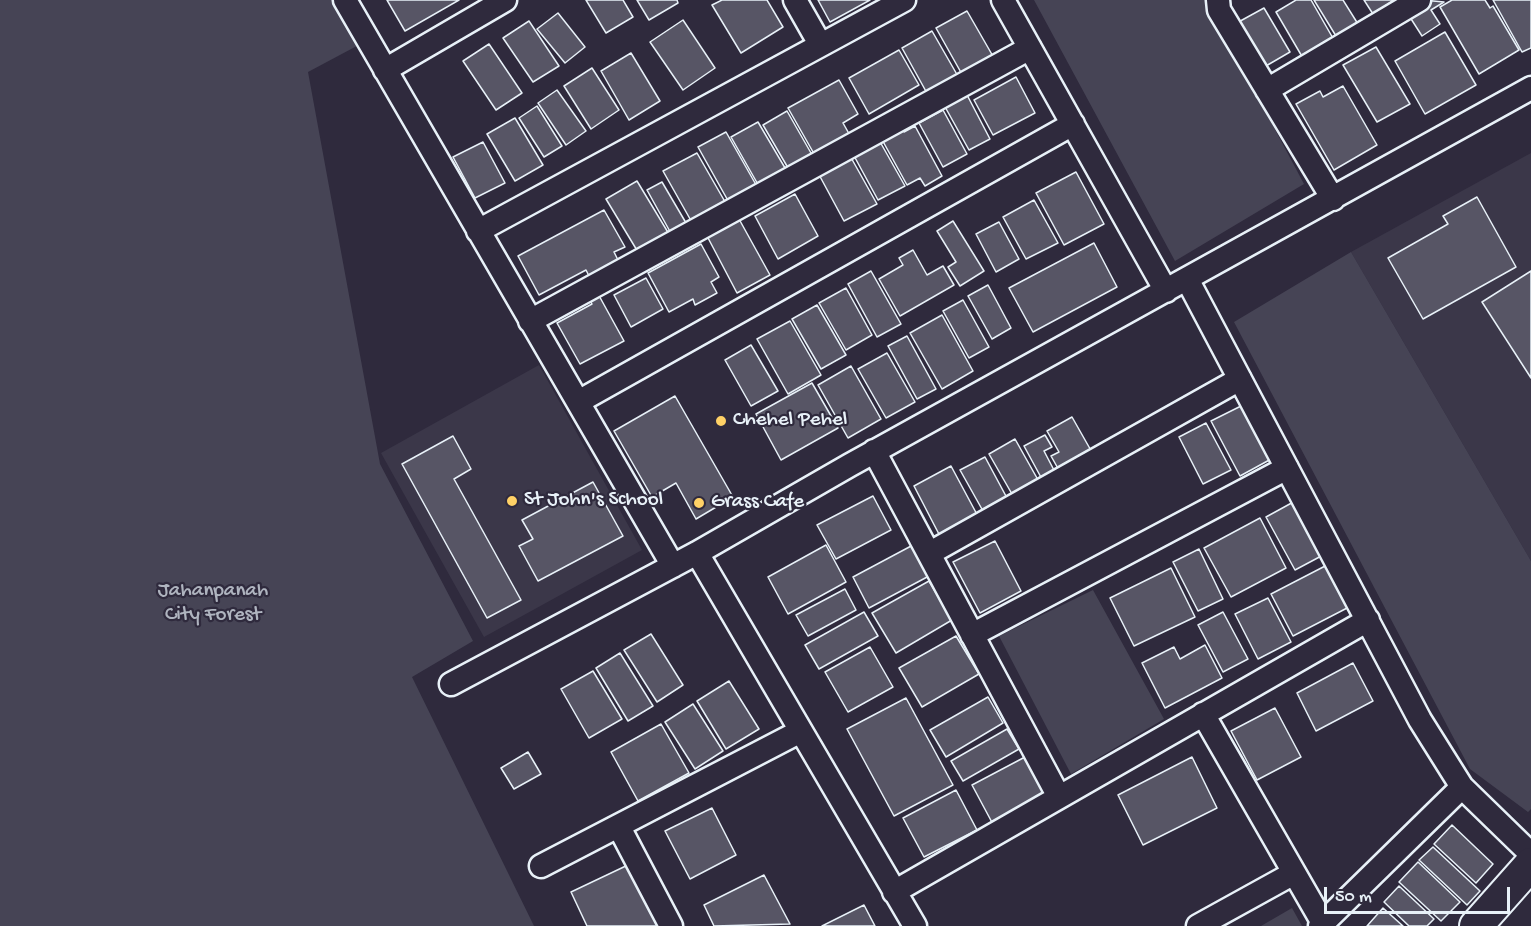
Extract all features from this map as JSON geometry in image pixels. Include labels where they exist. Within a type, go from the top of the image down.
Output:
[{"type":"street","points":[[345,0],[673,566]]},
{"type":"street","points":[[385,70],[478,6],[505,0]]},
{"type":"street","points":[[795,0],[820,44]]},
{"type":"street","points":[[478,231],[904,0]]},
{"type":"street","points":[[1004,0],[1166,291]]},
{"type":"street","points":[[1218,0],[1219,10],[1333,199]]},
{"type":"street","points":[[1267,90],[1419,0]]},
{"type":"street","points":[[530,321],[1030,48]]},
{"type":"street","points":[[451,684],[697,553],[874,452],[1531,88]]},
{"type":"street","points":[[578,402],[1073,124]]},
{"type":"street","points":[[1187,279],[1420,720],[1462,787],[1531,854]]},
{"type":"street","points":[[930,553],[1240,379]]},
{"type":"street","points":[[874,452],[1059,797]]},
{"type":"street","points":[[972,635],[1287,468]]},
{"type":"street","points":[[697,553],[799,732],[915,926]]},
{"type":"street","points":[[894,892],[1368,620]]},
{"type":"street","points":[[1203,714],[1321,924],[1462,787]]},
{"type":"street","points":[[541,866],[799,732]]},
{"type":"street","points":[[619,827],[670,926]]},
{"type":"street","points":[[1476,926],[1531,864]]},
{"type":"street","points":[[1198,926],[1294,873]]},
{"type":"shaded area","points":[[1531,153],[1531,561],[1351,252]]},
{"type":"shaded area","name":"St John's School","points":[[539,365],[642,550],[484,637],[381,453]]},
{"type":"green space","name":"Jahanpanah City Forest","points":[[0,0],[345,0],[368,40],[308,72],[380,464],[473,641],[412,677],[534,926],[0,926]]},
{"type":"green space","points":[[1034,0],[1206,0],[1304,184],[1175,261]]},
{"type":"green space","points":[[1351,252],[1531,561],[1531,809],[1528,812],[1470,769],[1234,322]]},
{"type":"green space","points":[[1093,590],[1164,719],[1071,774],[999,636]]},
{"type":"green space","points":[[1292,908],[1302,926],[1261,926]]},
{"type":"building","points":[[387,0],[459,0],[405,31]]},
{"type":"building","points":[[586,0],[623,0],[633,17],[606,33]]},
{"type":"building","points":[[637,0],[677,0],[678,3],[649,20]]},
{"type":"building","points":[[722,0],[767,0],[783,27],[741,53],[712,5]]},
{"type":"building","points":[[818,0],[870,0],[830,22]]},
{"type":"building","points":[[1296,0],[1311,0],[1338,47],[1307,65],[1276,12]]},
{"type":"building","points":[[1314,0],[1343,0],[1358,24],[1336,36]]},
{"type":"building","points":[[1364,0],[1394,0],[1373,14]]},
{"type":"building","points":[[1423,0],[1444,2],[1431,10],[1440,24],[1422,36],[1406,11]]},
{"type":"building","points":[[1452,0],[1485,0],[1490,8],[1493,6],[1519,50],[1479,74],[1440,7]]},
{"type":"building","points":[[1493,0],[1531,0],[1531,48],[1522,52]]},
{"type":"building","points":[[1264,8],[1290,52],[1259,70],[1233,25]]},
{"type":"building","points":[[967,11],[994,58],[963,76],[936,28]]},
{"type":"building","points":[[558,13],[585,47],[565,63],[537,29]]},
{"type":"building","points":[[683,20],[715,68],[683,90],[650,42]]},
{"type":"building","points":[[529,21],[559,66],[533,82],[503,38]]},
{"type":"building","points":[[932,31],[959,78],[928,95],[902,48]]},
{"type":"building","points":[[1445,32],[1476,85],[1425,114],[1395,61]]},
{"type":"building","points":[[489,44],[522,93],[496,110],[463,61]]},
{"type":"building","points":[[1376,47],[1410,104],[1377,122],[1343,65]]},
{"type":"building","points":[[899,50],[919,85],[869,114],[849,78]]},
{"type":"building","points":[[631,53],[660,101],[629,120],[601,71]]},
{"type":"building","points":[[592,68],[619,110],[591,129],[564,86]]},
{"type":"building","points":[[1016,77],[1035,113],[993,135],[974,100]]},
{"type":"building","points":[[839,80],[858,114],[843,123],[852,139],[817,159],[788,108]]},
{"type":"building","points":[[1343,86],[1377,145],[1334,170],[1296,104],[1320,91],[1323,97]]},
{"type":"building","points":[[557,90],[586,131],[566,145],[538,103]]},
{"type":"building","points":[[966,93],[990,139],[969,150],[944,105]]},
{"type":"building","points":[[537,106],[562,146],[544,157],[519,118]]},
{"type":"building","points":[[943,110],[967,154],[943,167],[919,123]]},
{"type":"building","points":[[787,111],[815,160],[791,173],[763,125]]},
{"type":"building","points":[[515,118],[543,165],[515,181],[487,134]]},
{"type":"building","points":[[758,122],[788,173],[760,188],[731,137]]},
{"type":"building","points":[[900,125],[904,132],[915,126],[942,176],[925,186],[920,178],[907,185],[880,136]]},
{"type":"building","points":[[726,132],[759,190],[731,206],[698,147]]},
{"type":"building","points":[[879,140],[905,186],[878,200],[853,154]]},
{"type":"building","points":[[483,142],[505,183],[475,198],[453,157]]},
{"type":"building","points":[[697,153],[728,207],[694,226],[663,171]]},
{"type":"building","points":[[849,154],[877,204],[844,221],[817,171]]},
{"type":"building","points":[[1076,172],[1104,224],[1064,245],[1036,193]]},
{"type":"building","points":[[637,181],[672,239],[641,257],[606,199]]},
{"type":"building","points":[[662,182],[689,228],[673,237],[647,190]]},
{"type":"building","points":[[795,194],[818,236],[778,259],[755,216]]},
{"type":"building","points":[[1477,197],[1516,267],[1423,319],[1388,258],[1448,224],[1443,216]]},
{"type":"building","points":[[1034,200],[1058,243],[1026,259],[1003,217]]},
{"type":"building","points":[[604,210],[625,247],[614,252],[620,264],[591,280],[586,270],[539,295],[518,256]]},
{"type":"building","points":[[739,219],[770,275],[737,293],[707,236]]},
{"type":"building","points":[[953,221],[984,271],[960,286],[948,267],[956,262],[937,231]]},
{"type":"building","points":[[999,222],[1019,259],[996,272],[976,234]]},
{"type":"building","points":[[1094,243],[1117,287],[1033,332],[1009,288]]},
{"type":"building","points":[[701,244],[719,277],[711,282],[717,293],[695,305],[693,299],[669,312],[648,273]]},
{"type":"building","points":[[913,250],[927,275],[943,266],[954,285],[900,316],[879,279],[903,265],[899,258]]},
{"type":"building","points":[[871,271],[901,324],[877,337],[848,284]]},
{"type":"building","points":[[1531,271],[1531,378],[1482,302]]},
{"type":"building","points":[[646,278],[663,309],[631,327],[614,295]]},
{"type":"building","points":[[988,285],[1011,328],[992,339],[968,296]]},
{"type":"building","points":[[846,288],[872,335],[846,350],[819,303]]},
{"type":"building","points":[[597,292],[624,341],[580,364],[557,323],[592,304],[588,297]]},
{"type":"building","points":[[963,300],[989,347],[969,358],[943,311]]},
{"type":"building","points":[[817,305],[846,355],[821,369],[792,319]]},
{"type":"building","points":[[942,315],[973,371],[942,389],[910,333]]},
{"type":"building","points":[[790,321],[821,375],[788,394],[757,339]]},
{"type":"building","points":[[907,336],[936,389],[917,399],[888,346]]},
{"type":"building","points":[[751,345],[778,391],[751,406],[725,360]]},
{"type":"building","points":[[887,353],[915,402],[886,418],[858,369]]},
{"type":"building","points":[[851,366],[881,419],[848,438],[818,385]]},
{"type":"building","points":[[812,383],[838,428],[781,460],[756,414]]},
{"type":"building","points":[[675,396],[733,497],[696,519],[676,483],[652,497],[614,431]]},
{"type":"building","points":[[1245,404],[1273,458],[1240,476],[1211,421]]},
{"type":"building","points":[[1072,417],[1093,454],[1060,472],[1051,456],[1059,452],[1047,431]]},
{"type":"building","points":[[1206,423],[1231,470],[1203,484],[1179,437]]},
{"type":"building","points":[[1045,435],[1052,447],[1044,451],[1056,474],[1043,481],[1024,446]]},
{"type":"building","points":[[453,436],[471,469],[454,479],[521,600],[487,618],[402,464]]},
{"type":"building","points":[[1015,439],[1042,487],[1016,501],[989,454]]},
{"type":"building","points":[[985,457],[1007,498],[983,511],[960,470]]},
{"type":"building","points":[[951,466],[980,520],[942,540],[914,486]]},
{"type":"building","points":[[593,482],[623,536],[538,581],[519,546],[533,539],[522,520]]},
{"type":"building","points":[[873,496],[891,530],[836,559],[817,525]]},
{"type":"building","points":[[1297,500],[1325,554],[1295,570],[1266,517]]},
{"type":"building","points":[[1260,518],[1286,568],[1231,597],[1204,548]]},
{"type":"building","points":[[995,541],[1021,591],[980,613],[953,562]]},
{"type":"building","points":[[826,545],[846,582],[788,614],[768,577]]},
{"type":"building","points":[[913,545],[929,576],[869,608],[853,577]]},
{"type":"building","points":[[1199,549],[1223,599],[1198,611],[1173,562]]},
{"type":"building","points":[[1329,564],[1351,606],[1293,636],[1271,594]]},
{"type":"building","points":[[1171,568],[1195,617],[1134,646],[1110,598]]},
{"type":"building","points":[[929,581],[952,620],[896,653],[872,613]]},
{"type":"building","points":[[845,589],[856,610],[808,636],[796,615]]},
{"type":"building","points":[[1268,598],[1291,642],[1258,659],[1235,614]]},
{"type":"building","points":[[864,612],[878,636],[819,669],[805,645]]},
{"type":"building","points":[[1223,612],[1248,659],[1223,672],[1198,625]]},
{"type":"building","points":[[651,634],[683,685],[657,702],[624,650]]},
{"type":"building","points":[[956,636],[979,674],[922,707],[899,668]]},
{"type":"building","points":[[1205,645],[1222,678],[1165,708],[1142,663],[1174,647],[1180,659]]},
{"type":"building","points":[[870,647],[893,687],[848,712],[825,672]]},
{"type":"building","points":[[620,653],[653,706],[628,721],[596,668]]},
{"type":"building","points":[[1353,663],[1373,701],[1316,731],[1297,693]]},
{"type":"building","points":[[593,671],[622,719],[589,738],[561,689]]},
{"type":"building","points":[[729,681],[759,729],[726,749],[697,701]]},
{"type":"building","points":[[988,697],[1003,723],[946,757],[930,730]]},
{"type":"building","points":[[906,698],[953,785],[894,816],[847,729]]},
{"type":"building","points":[[693,704],[723,751],[695,769],[665,722]]},
{"type":"building","points":[[1275,708],[1301,757],[1257,780],[1231,731]]},
{"type":"building","points":[[661,724],[689,773],[638,801],[611,752]]},
{"type":"building","points":[[1007,729],[1019,749],[963,781],[951,761]]},
{"type":"building","points":[[528,752],[541,774],[514,789],[501,768]]},
{"type":"building","points":[[1025,757],[1048,799],[995,828],[972,785]]},
{"type":"building","points":[[1192,757],[1217,808],[1143,845],[1118,795]]},
{"type":"building","points":[[956,790],[977,830],[924,857],[903,818]]},
{"type":"building","points":[[712,808],[736,855],[690,879],[665,831]]},
{"type":"building","points":[[1452,825],[1493,864],[1476,883],[1434,844]]},
{"type":"building","points":[[1433,847],[1480,891],[1467,905],[1419,860]]},
{"type":"building","points":[[1418,862],[1460,902],[1441,921],[1399,882]]},
{"type":"building","points":[[630,864],[659,926],[587,926],[571,892]]},
{"type":"building","points":[[764,875],[790,924],[714,926],[704,905]]},
{"type":"building","points":[[1399,886],[1434,919],[1427,926],[1409,926],[1384,902]]},
{"type":"building","points":[[864,905],[875,926],[822,926]]},
{"type":"building","points":[[1383,908],[1403,926],[1367,926]]},
{"type":"place","name":"Chehel Pehel","points":[[721,421]]},
{"type":"place","name":"St John's School","points":[[512,501]]},
{"type":"place","name":"Grass Cafe","points":[[699,503]]}]
